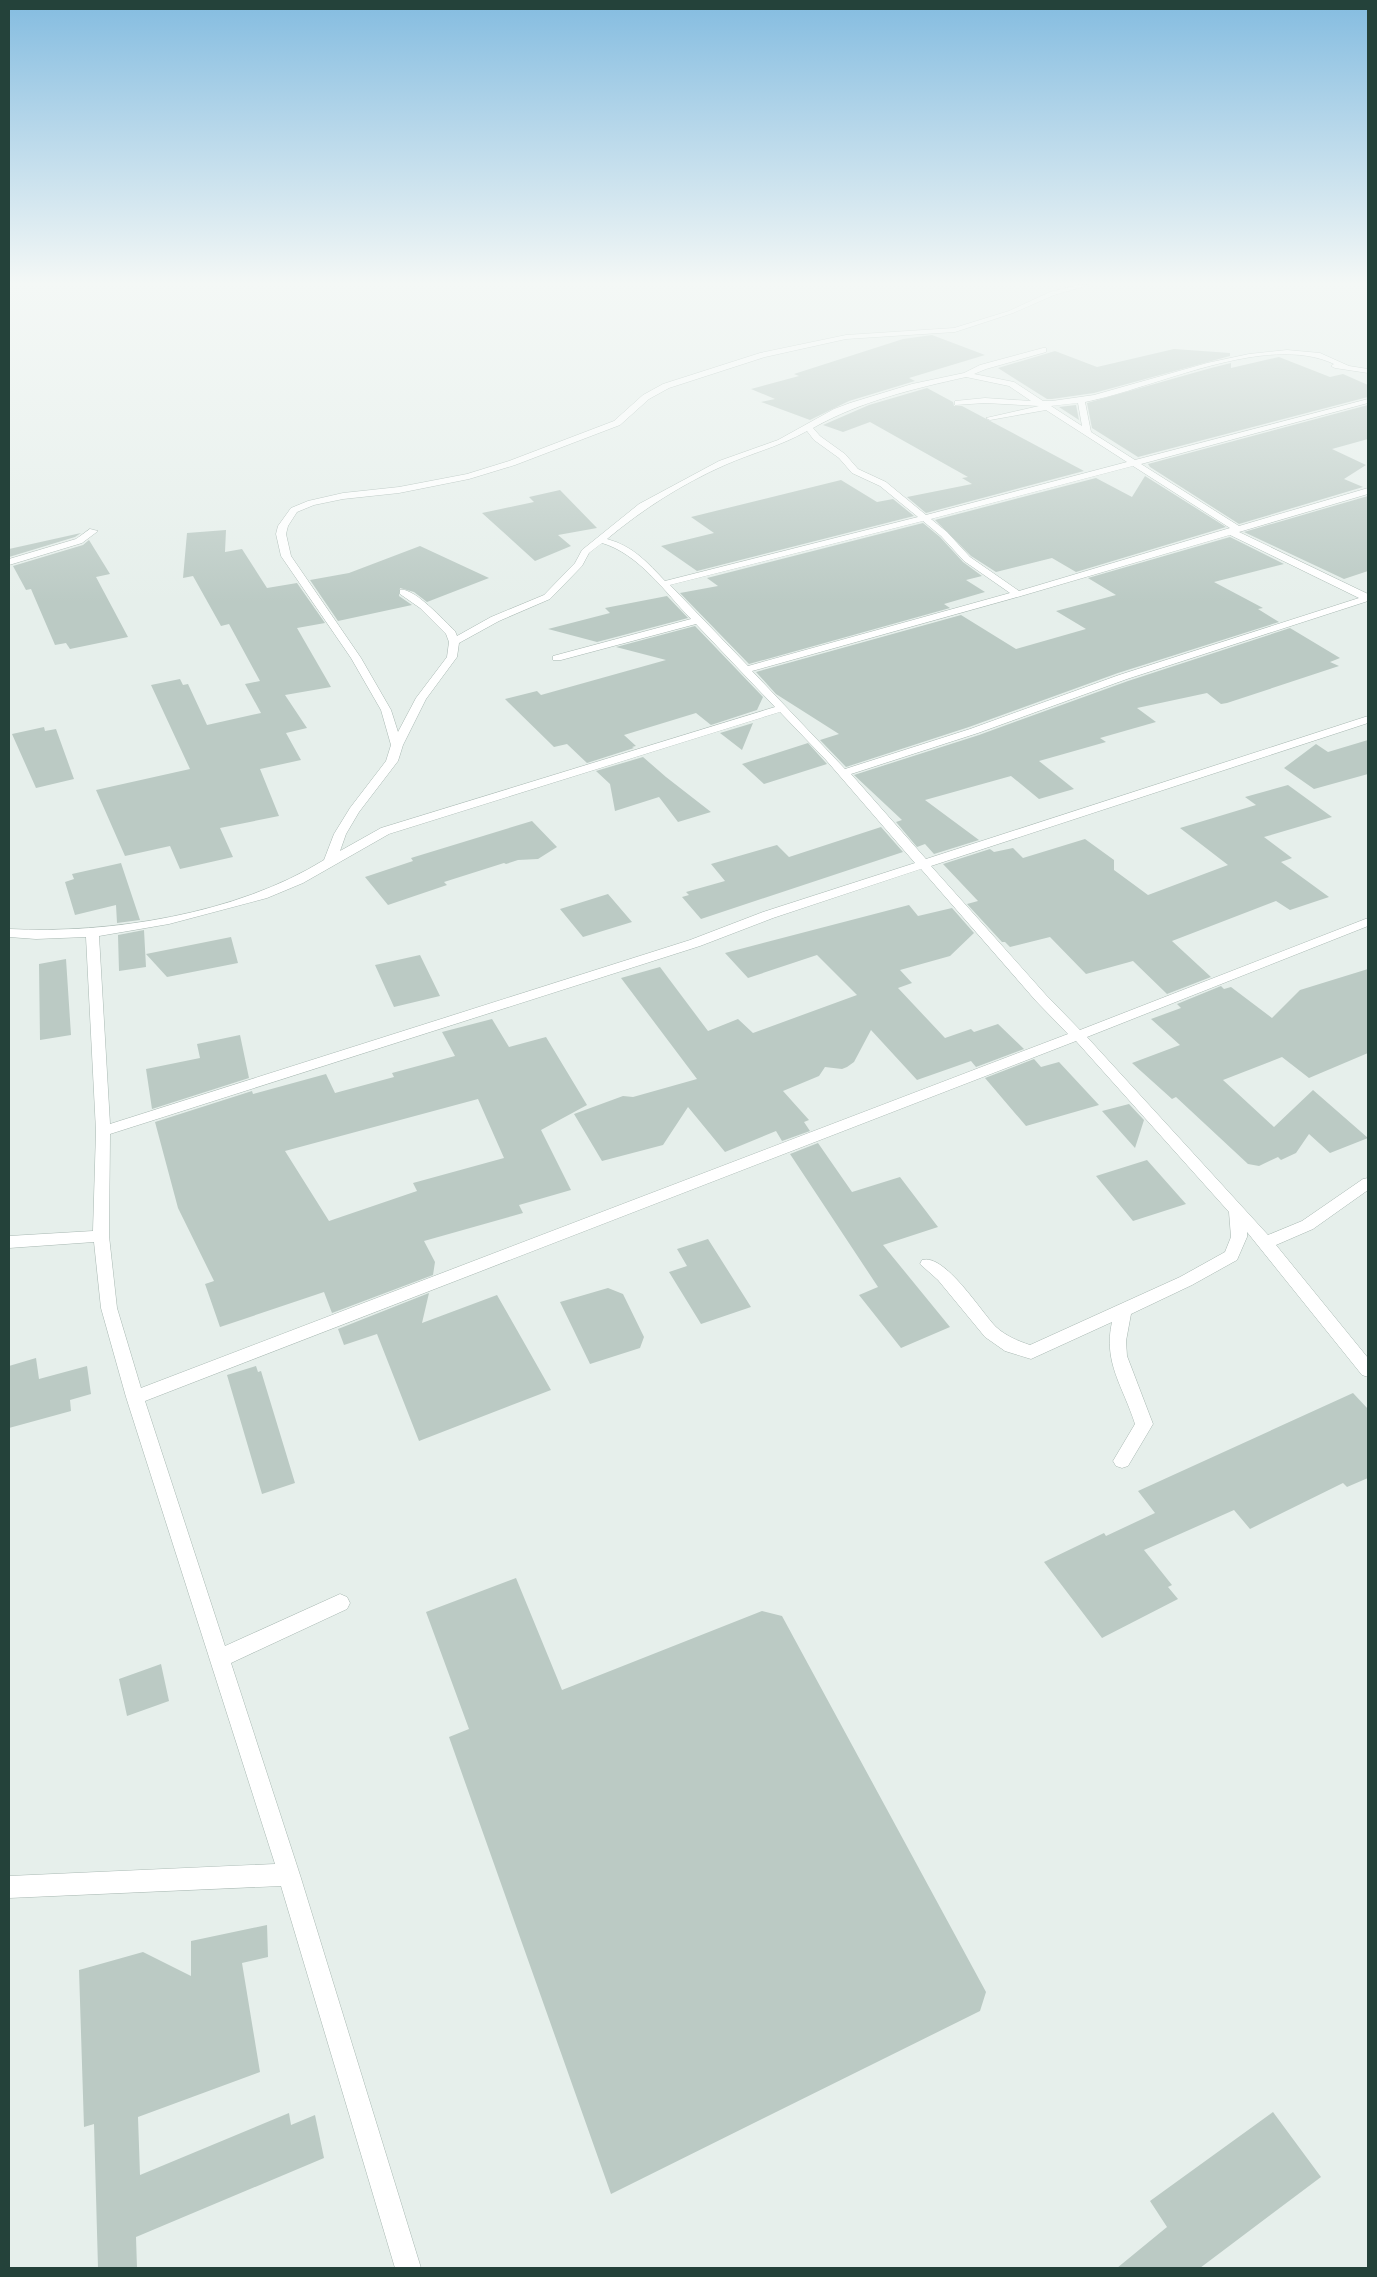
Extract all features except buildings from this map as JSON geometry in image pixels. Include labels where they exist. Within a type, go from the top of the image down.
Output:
[{"type":"street","points":[[397,745],[386,710],[356,658],[286,556],[281,534],[283,526],[294,510],[311,503],[343,496],[399,490],[461,478],[512,463],[617,423],[646,397],[656,391]]},
{"type":"street","points":[[454,642],[495,619],[547,597],[579,564],[585,552],[642,506],[722,462],[781,442],[837,411],[899,391]]},
{"type":"street","points":[[1022,391],[1087,432],[1233,530],[1366,601]]},
{"type":"street","points":[[958,403],[983,400],[1065,403],[1113,391]]},
{"type":"street","points":[[1081,400],[1087,432]]},
{"type":"street","points":[[664,584],[1368,400]]},
{"type":"street","points":[[990,418],[1048,408]]},
{"type":"street","points":[[809,428],[817,438],[842,456],[855,471],[883,484],[944,534],[949,544],[1018,594]]},
{"type":"street","points":[[745,670],[1018,594],[1368,491]]},
{"type":"street","points":[[9,562],[79,541],[93,530]]},
{"type":"street","points":[[599,540],[619,545],[636,557],[783,708],[843,773],[1041,998],[1266,1242],[1368,1370]]},
{"type":"street","points":[[330,860],[340,834],[354,811],[392,761],[397,745],[421,698],[452,657],[454,642],[451,633],[423,606],[402,592]]},
{"type":"street","points":[[843,773],[974,731],[1122,677],[1366,601]]},
{"type":"street","points":[[557,658],[698,620]]},
{"type":"street","points":[[9,933],[31,936],[92,935],[181,918],[267,894],[304,877],[358,842],[385,830],[783,708]]},
{"type":"street","points":[[103,1131],[686,946],[768,915],[1368,719]]},
{"type":"street","points":[[135,1396],[430,1286],[714,1174],[1078,1036],[1368,922]]},
{"type":"street","points":[[92,935],[103,1131],[101,1236],[109,1308],[135,1396],[289,1875],[408,2268]]},
{"type":"street","points":[[1266,1242],[1287,1238],[1312,1224],[1368,1183]]},
{"type":"street","points":[[928,1264],[944,1276],[991,1332],[1011,1346],[1030,1352],[1186,1281],[1231,1256],[1238,1237],[1237,1212]]},
{"type":"street","points":[[9,1242],[101,1236]]},
{"type":"street","points":[[1122,1461],[1144,1424],[1140,1407],[1130,1391],[1120,1363],[1117,1345],[1124,1310]]},
{"type":"street","points":[[220,1658],[340,1603]]},
{"type":"street","points":[[9,1886],[289,1875]]}]
